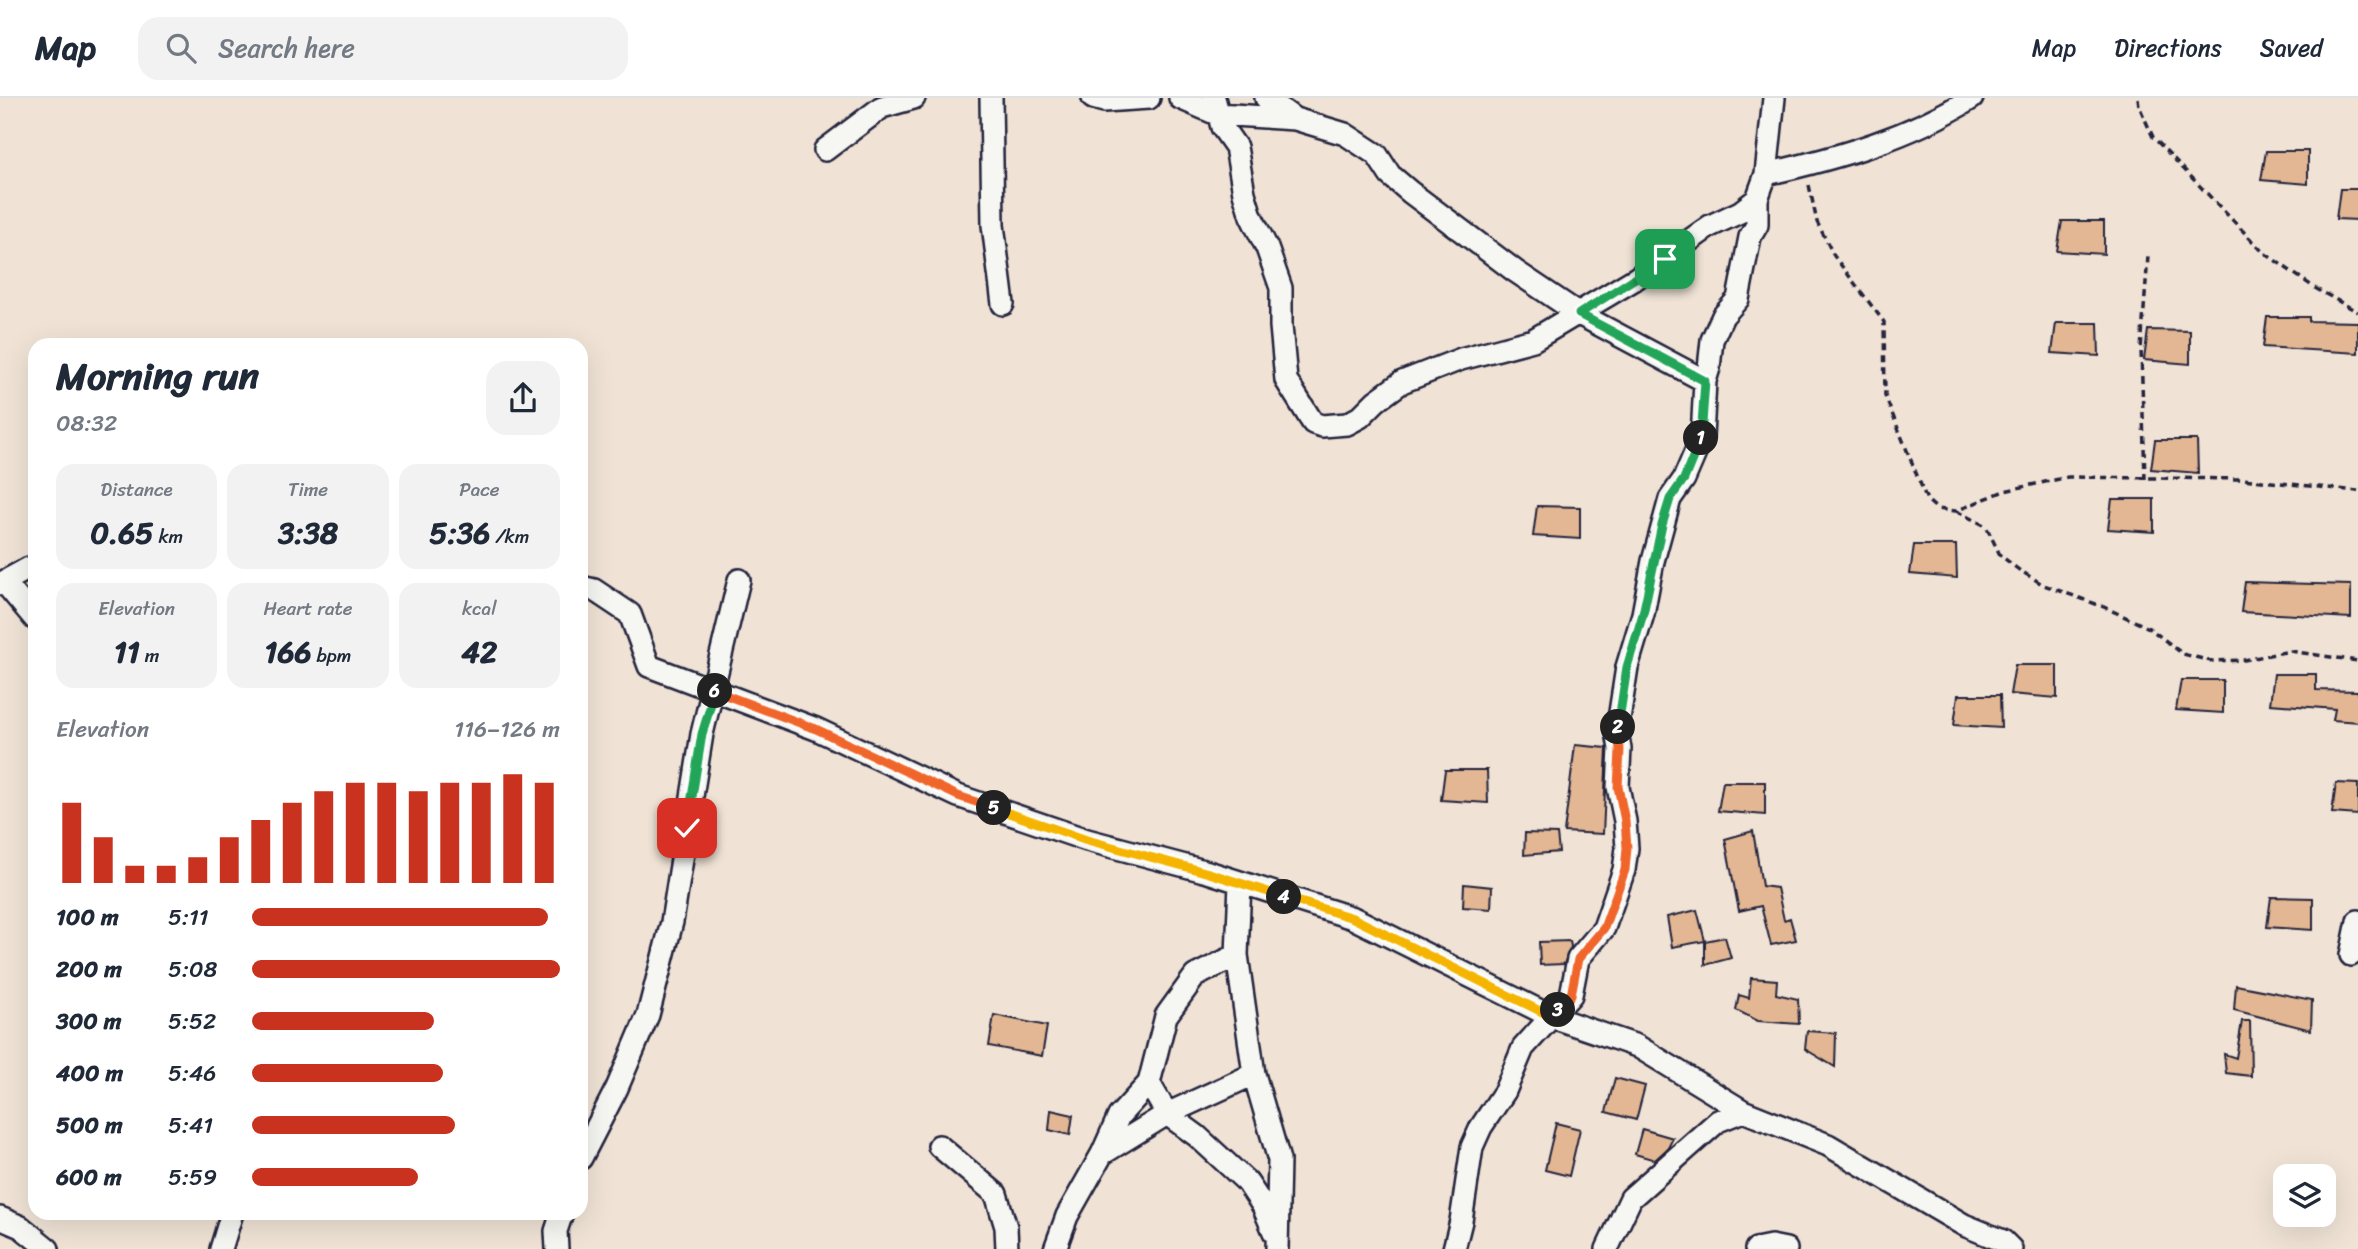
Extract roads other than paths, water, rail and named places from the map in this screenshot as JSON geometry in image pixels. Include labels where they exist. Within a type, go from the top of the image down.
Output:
[{"type":"street","points":[[825,150],[882,107],[914,98]]},
{"type":"street","points":[[991,98],[993,225],[1003,304]]},
{"type":"street","points":[[1093,98],[1104,101],[1149,98]]},
{"type":"street","points":[[1180,98],[1295,119],[1345,134],[1377,155],[1390,175],[1410,192],[1515,271],[1579,314],[1705,381]]},
{"type":"street","points":[[1266,98],[1295,119]]},
{"type":"street","points":[[1454,1249],[1472,1147],[1481,1127],[1505,1091],[1522,1048],[1571,995],[1578,959],[1604,928],[1625,870],[1627,848],[1618,787],[1620,750],[1617,732],[1627,667],[1643,614],[1653,561],[1670,499],[1684,479],[1702,437],[1705,381],[1712,340],[1717,326],[1738,299],[1750,237],[1757,225],[1757,199],[1766,174],[1774,98]]},
{"type":"street","points":[[1766,174],[1806,166],[1894,138],[1939,119],[1972,98]]},
{"type":"street","points":[[1216,106],[1222,127],[1236,147],[1251,216],[1267,247],[1281,288],[1286,380],[1313,423],[1333,427],[1360,417],[1402,382],[1461,359],[1533,340],[1579,314],[1665,259],[1692,237],[1740,212],[1757,199]]},
{"type":"street","points":[[28,569],[2,583],[28,611]]},
{"type":"street","points":[[588,1144],[617,1088],[648,1015],[672,922],[702,734],[739,580]]},
{"type":"street","points":[[588,589],[630,614],[649,666],[816,729],[958,796],[1087,840],[1353,918],[1552,1017],[1637,1046],[1744,1111],[1828,1146],[1964,1225],[2003,1241],[2011,1249]]},
{"type":"street","points":[[1240,883],[1237,954],[1254,1074],[1279,1160],[1277,1244]]},
{"type":"street","points":[[2351,955],[2358,921]]},
{"type":"street","points":[[1055,1249],[1067,1216],[1102,1154],[1119,1115],[1149,1083],[1166,1016],[1195,976],[1237,954]]},
{"type":"street","points":[[1102,1154],[1167,1114],[1254,1074]]},
{"type":"street","points":[[1149,1083],[1167,1114],[1197,1136],[1247,1182],[1263,1206],[1277,1244]]},
{"type":"street","points":[[1607,1249],[1631,1198],[1718,1121],[1744,1111]]},
{"type":"street","points":[[939,1146],[996,1194],[1006,1227],[1007,1249]]},
{"type":"street","points":[[0,1219],[21,1227],[48,1249]]},
{"type":"street","points":[[221,1249],[230,1220]]},
{"type":"street","points":[[1756,1249],[1771,1245],[1786,1249]]}]
